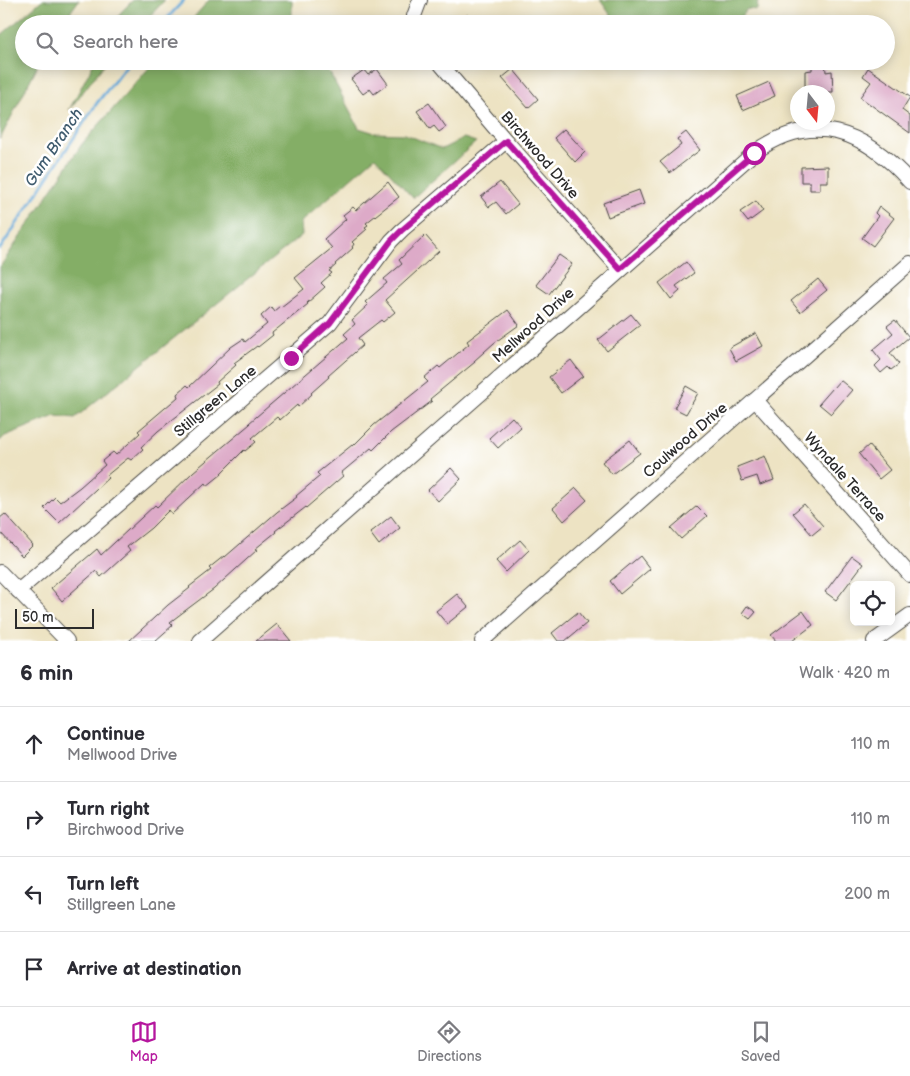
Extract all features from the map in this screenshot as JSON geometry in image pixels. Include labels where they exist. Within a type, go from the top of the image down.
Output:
[{"type":"street","points":[[414,15],[420,0]]},
{"type":"street","name":"Birchwood Drive","points":[[446,70],[620,269]]},
{"type":"street","name":"Mellwood Drive","points":[[200,641],[620,269],[768,143],[786,135],[803,131],[820,130],[851,136],[868,144],[884,156],[910,182]]},
{"type":"street","name":"Stillgreen Lane","points":[[18,591],[330,323],[391,241],[506,141]]},
{"type":"street","name":"Coulwood Drive","points":[[482,641],[910,263]]},
{"type":"street","name":"Wyndale Terrace","points":[[755,400],[910,575]]},
{"type":"street","points":[[0,572],[67,641]]},
{"type":"street","points":[[874,641],[910,615]]},
{"type":"green space","points":[[42,0],[79,0],[68,15],[24,15]]},
{"type":"green space","points":[[133,0],[165,0],[151,15],[120,15]]},
{"type":"green space","points":[[209,0],[292,0],[292,15],[196,15]]},
{"type":"green space","points":[[600,0],[758,0],[757,10],[747,9],[742,15],[611,15]]},
{"type":"green space","points":[[15,23],[15,70],[35,70],[0,139],[0,36]]},
{"type":"green space","points":[[90,70],[100,70],[69,110]]},
{"type":"green space","points":[[147,70],[327,70],[359,128],[375,133],[405,134],[442,149],[464,138],[476,142],[413,198],[375,157],[301,222],[302,235],[75,418],[55,416],[5,436],[0,441],[0,267],[82,144]]},
{"type":"building","points":[[364,70],[368,75],[378,70],[388,84],[374,94],[370,89],[363,94],[351,79]]},
{"type":"building","points":[[514,70],[538,99],[528,108],[502,78]]},
{"type":"building","points":[[867,70],[871,70],[910,97],[902,110],[910,116],[910,133],[860,97],[871,82],[863,76]]},
{"type":"building","points":[[805,71],[832,71],[833,85],[805,85]]},
{"type":"building","points":[[769,82],[775,96],[743,110],[737,96]]},
{"type":"building","points":[[429,103],[446,127],[439,132],[434,126],[430,129],[417,111]]},
{"type":"building","points":[[564,129],[585,152],[575,162],[554,138]]},
{"type":"building","points":[[686,132],[700,150],[670,173],[660,162],[681,145],[677,139]]},
{"type":"building","points":[[828,166],[828,182],[820,182],[820,190],[810,190],[810,182],[801,182],[801,167]]},
{"type":"building","points":[[388,182],[399,197],[366,223],[368,225],[365,227],[367,229],[352,242],[354,244],[353,248],[329,271],[332,273],[321,283],[325,287],[308,304],[258,347],[234,363],[236,365],[217,382],[218,384],[158,431],[141,447],[143,449],[131,460],[128,458],[106,476],[108,478],[59,523],[44,508],[55,497],[60,502],[80,487],[105,465],[102,461],[113,452],[116,455],[140,433],[138,431],[178,397],[177,394],[187,385],[189,387],[231,347],[243,339],[245,342],[267,324],[261,316],[271,307],[274,311],[304,289],[295,278],[332,248],[324,239],[346,219],[343,215],[353,207],[356,210]]},
{"type":"building","points":[[500,182],[518,204],[506,214],[496,202],[489,207],[481,197]]},
{"type":"building","points":[[639,190],[644,204],[608,217],[603,203]]},
{"type":"building","points":[[756,201],[763,211],[748,222],[740,212]]},
{"type":"building","points":[[879,206],[894,218],[873,246],[862,238],[878,216],[875,213]]},
{"type":"building","points":[[425,235],[439,251],[385,300],[395,312],[383,322],[381,320],[358,338],[363,345],[328,376],[298,407],[297,405],[280,420],[277,417],[252,438],[256,442],[244,450],[222,474],[207,486],[205,483],[172,514],[169,510],[151,528],[127,547],[130,551],[101,577],[96,571],[62,601],[51,588],[97,549],[101,555],[155,505],[157,507],[193,472],[348,338],[344,334],[355,324],[352,320],[368,305],[365,302],[387,283],[384,279],[402,264],[399,260]]},
{"type":"building","points":[[559,255],[572,264],[549,294],[536,285]]},
{"type":"building","points":[[686,262],[694,273],[676,286],[680,291],[671,299],[659,283]]},
{"type":"building","points":[[818,279],[827,290],[800,312],[791,301]]},
{"type":"building","points":[[508,310],[519,325],[494,343],[475,362],[430,399],[432,401],[391,432],[373,450],[371,448],[341,473],[343,476],[306,508],[275,531],[214,589],[170,622],[173,625],[155,641],[129,641],[168,605],[211,570],[209,568],[297,497],[320,476],[317,473],[353,446],[374,425],[428,382],[424,378],[438,366],[440,368],[469,344],[467,341]]},
{"type":"building","points":[[631,314],[640,325],[607,351],[598,340]]},
{"type":"building","points":[[895,320],[909,337],[890,353],[899,364],[891,370],[888,367],[881,373],[875,366],[881,360],[873,350],[893,333],[887,326]]},
{"type":"building","points":[[756,333],[763,346],[736,361],[729,348]]},
{"type":"building","points":[[571,360],[583,376],[561,393],[549,377]]},
{"type":"building","points":[[840,380],[852,390],[831,414],[819,404]]},
{"type":"building","points":[[686,386],[698,393],[686,414],[674,408]]},
{"type":"building","points":[[512,417],[521,427],[498,448],[489,438]]},
{"type":"building","points":[[630,440],[640,453],[612,474],[602,462]]},
{"type":"building","points":[[869,445],[890,470],[879,479],[859,454]]},
{"type":"building","points":[[765,456],[774,480],[760,485],[757,476],[742,481],[737,467]]},
{"type":"building","points":[[451,468],[461,479],[438,501],[428,490]]},
{"type":"building","points":[[576,488],[587,500],[564,521],[553,508]]},
{"type":"building","points":[[804,504],[823,526],[812,535],[793,513]]},
{"type":"building","points":[[697,506],[707,516],[681,539],[671,528]]},
{"type":"building","points":[[5,514],[33,545],[22,556],[0,532],[0,518]]},
{"type":"building","points":[[391,516],[400,528],[379,545],[370,533]]},
{"type":"building","points":[[520,540],[529,550],[506,572],[496,561]]},
{"type":"building","points":[[640,556],[650,569],[620,594],[610,581]]},
{"type":"building","points":[[852,556],[863,564],[836,600],[825,592]]},
{"type":"building","points":[[457,594],[468,607],[447,624],[436,611]]},
{"type":"building","points":[[747,606],[756,612],[750,619],[742,613]]},
{"type":"building","points":[[803,611],[813,625],[792,641],[776,641],[771,635]]},
{"type":"building","points":[[578,612],[587,623],[565,641],[558,641],[552,633]]},
{"type":"building","points":[[277,624],[291,641],[256,641]]},
{"type":"waterway","name":"Gum Branch","points":[[170,15],[184,0]]},
{"type":"waterway","name":"Gum Branch","points":[[0,249],[97,103],[123,70]]},
{"type":"route","points":[[291,358],[330,323],[343,308],[391,241],[506,141],[620,269],[754,153]]}]
